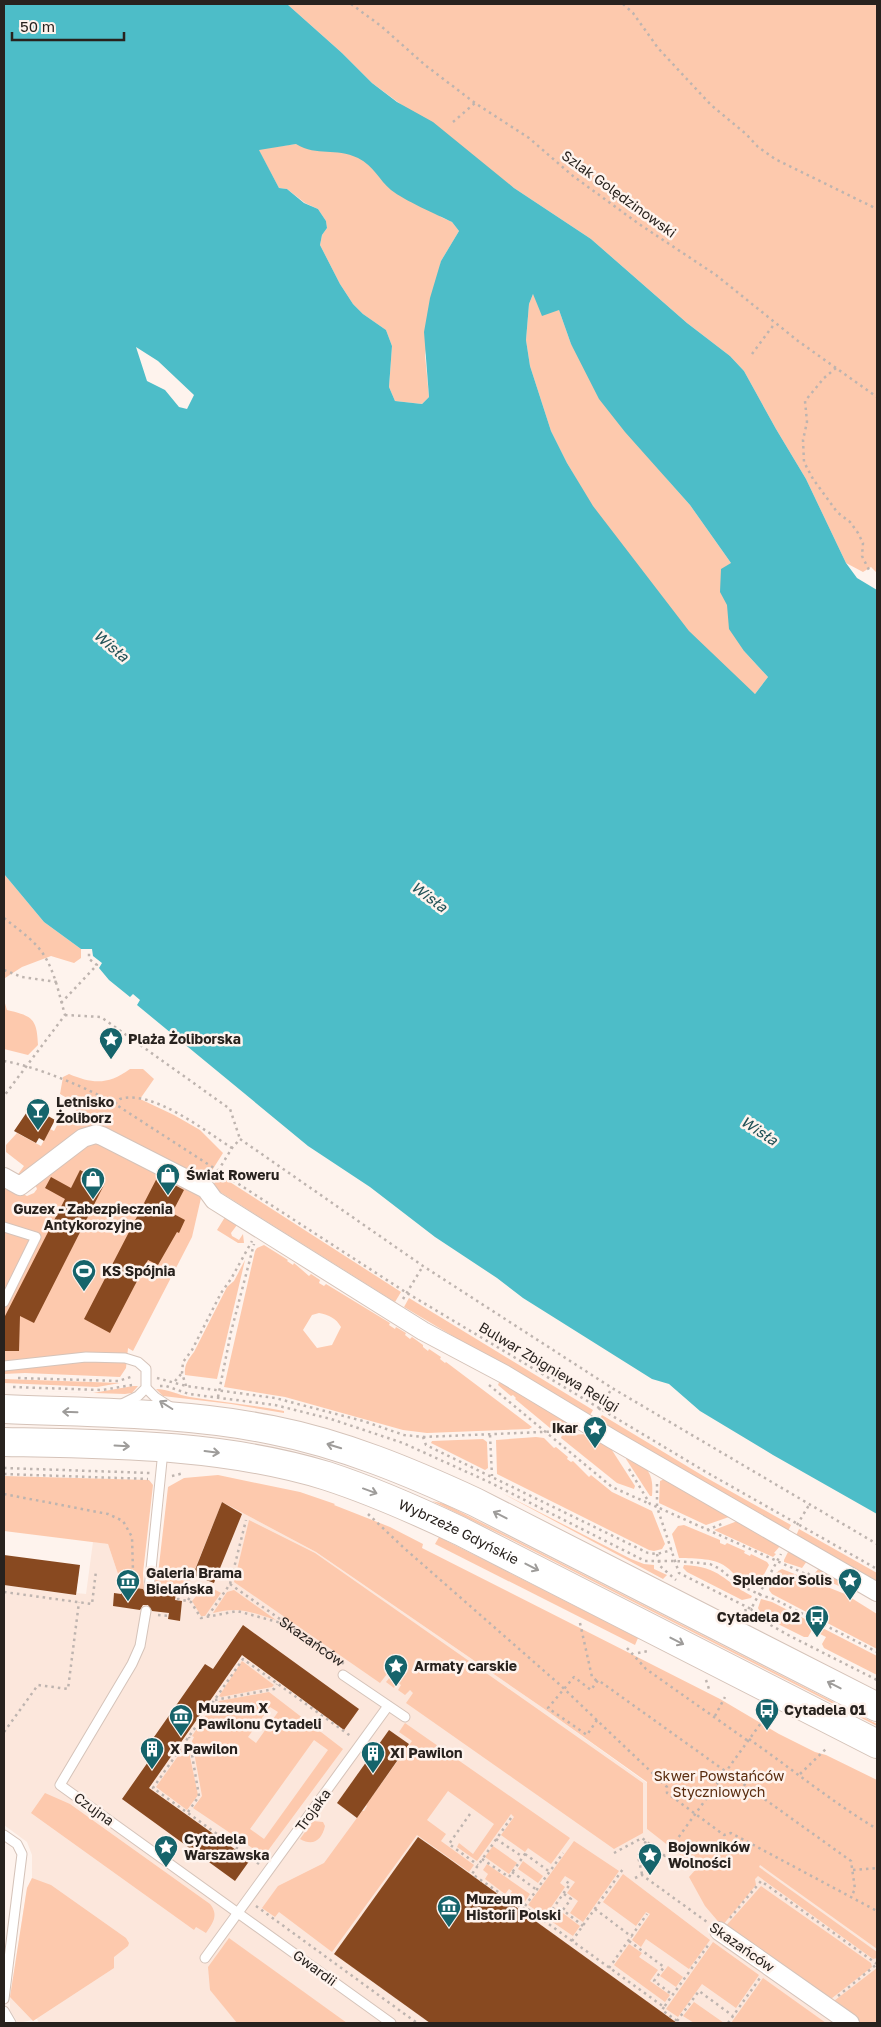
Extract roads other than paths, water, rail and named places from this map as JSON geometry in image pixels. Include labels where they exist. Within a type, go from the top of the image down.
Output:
[{"type":"main road","points":[[4,1409],[189,1419],[255,1427],[317,1441],[372,1459],[417,1476],[475,1502],[877,1707]]},
{"type":"main road","name":"Wybrzeże Gdyńskie","points":[[4,1442],[92,1444],[222,1453],[326,1476],[396,1501],[469,1535],[877,1744]]},
{"type":"street","points":[[4,1177],[20,1186],[83,1138],[96,1134],[206,1189],[214,1200],[423,1331],[504,1374],[612,1439],[877,1592]]},
{"type":"street","name":"Skazańców","points":[[719,1931],[850,2023]]},
{"type":"lane","points":[[4,1227],[36,1237],[4,1302]]},
{"type":"lane","points":[[4,1366],[86,1357],[126,1358],[138,1362],[146,1369],[146,1386],[138,1396],[102,1413]]},
{"type":"lane","points":[[146,1386],[155,1397],[189,1419]]},
{"type":"lane","points":[[148,1589],[164,1448]]},
{"type":"lane","name":"Czujna","points":[[146,1610],[140,1646],[132,1664],[60,1785],[238,1913]]},
{"type":"lane","name":"Skazańców","points":[[343,1674],[405,1717]]},
{"type":"lane","name":"Trojaka","points":[[205,1958],[388,1706]]},
{"type":"lane","points":[[4,1835],[17,1844],[22,1854],[4,1998]]},
{"type":"lane","name":"Gwardii","points":[[238,1913],[391,2023]]},
{"type":"lane","points":[[4,2011],[11,2023]]},
{"type":"water","name":"Wisła","points":[[4,4],[287,4],[342,53],[372,83],[397,102],[433,122],[514,188],[591,239],[687,323],[730,356],[744,371],[806,479],[846,563],[857,578],[877,590],[877,1514],[700,1411],[669,1384],[652,1379],[523,1298],[497,1278],[435,1237],[370,1187],[308,1146],[137,1005],[140,1000],[133,994],[130,997],[109,980],[99,968],[102,963],[93,956],[92,949],[81,949],[44,922],[4,874]],"holes":[[[296,144],[312,150],[342,153],[364,161],[391,190],[412,203],[452,222],[459,231],[441,261],[430,298],[424,332],[429,397],[422,404],[395,401],[389,387],[392,346],[386,330],[363,314],[353,304],[340,284],[320,245],[322,235],[327,228],[326,221],[318,209],[304,203],[287,189],[279,188],[259,150]],[[533,294],[542,316],[559,310],[571,344],[599,399],[625,432],[690,505],[731,563],[721,569],[720,592],[727,605],[729,629],[744,651],[768,677],[755,694],[689,631],[593,506],[567,463],[551,431],[530,366],[526,340],[529,304]],[[136,347],[158,361],[194,395],[187,409],[179,407],[165,390],[147,381]]]},
{"type":"place","name":"Plaża Żoliborska","points":[[111,1060]]},
{"type":"place","name":"Letnisko Żoliborz","points":[[38,1131]]},
{"type":"place","name":"Świat Roweru","points":[[168,1196]]},
{"type":"place","name":"Guzex - Zabezpieczenia Antykorozyjne","points":[[93,1200]]},
{"type":"place","name":"KS Spójnia","points":[[84,1292]]},
{"type":"place","name":"Ikar","points":[[595,1449]]},
{"type":"place","name":"Splendor Solis","points":[[850,1601]]},
{"type":"place","name":"Galeria Brama Bielańska","points":[[128,1602]]},
{"type":"place","name":"Cytadela 02","points":[[817,1638]]},
{"type":"place","name":"Armaty carskie","points":[[396,1687]]},
{"type":"place","name":"Cytadela 01","points":[[767,1731]]},
{"type":"place","name":"Muzeum X Pawilonu Cytadeli","points":[[181,1737]]},
{"type":"place","name":"X Pawilon","points":[[152,1770]]},
{"type":"place","name":"XI Pawilon","points":[[373,1774]]},
{"type":"place","name":"Cytadela Warszawska","points":[[166,1868]]},
{"type":"place","name":"Bojowników Wolności","points":[[650,1876]]},
{"type":"place","name":"Muzeum Historii Polski","points":[[449,1928]]},
{"type":"park label","name":"Skwer Powstańców Styczniowych","points":[[719,1784]]}]
